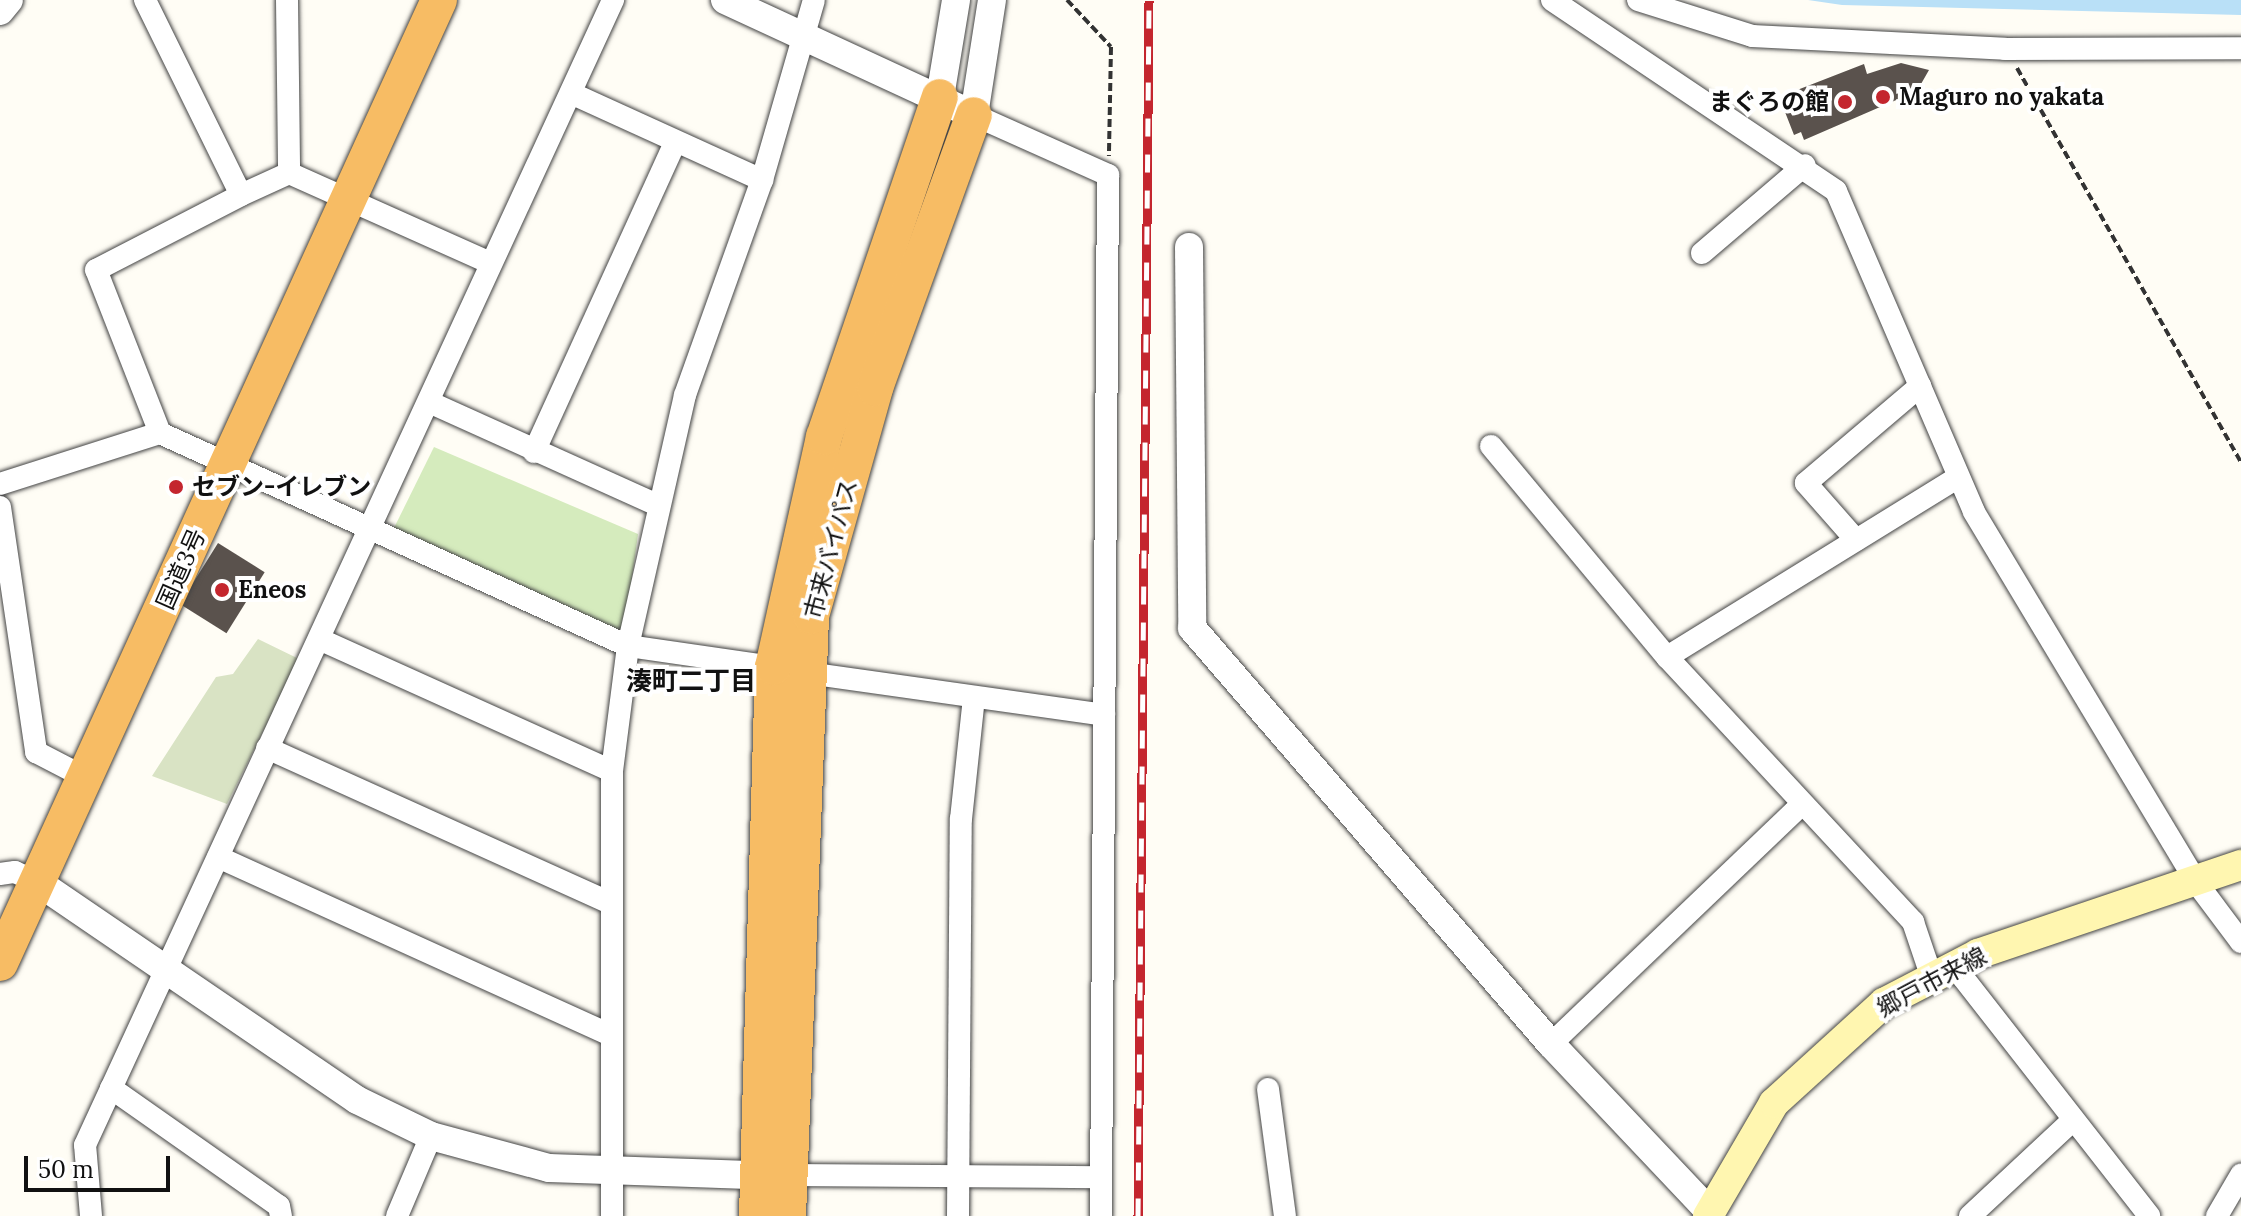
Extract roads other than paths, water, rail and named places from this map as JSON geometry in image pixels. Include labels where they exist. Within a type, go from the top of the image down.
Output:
[{"type":"highway","name":"国道3号","points":[[0,963],[439,0]]},
{"type":"highway","name":"市来バイパス","points":[[757,1216],[773,1176],[790,670],[824,437],[940,97]]},
{"type":"highway","name":"市来バイパス","points":[[790,670],[811,616],[875,388],[974,115]]},
{"type":"highway","name":"市来バイパス","points":[[773,1176],[788,1216]]},
{"type":"main road","name":"郷戸市来線","points":[[1709,1214],[1774,1103],[1884,1003],[1943,972],[2241,865]]},
{"type":"street","points":[[0,11],[9,0]]},
{"type":"street","points":[[145,0],[241,195]]},
{"type":"street","points":[[287,0],[289,173]]},
{"type":"street","points":[[91,1216],[85,1145],[319,639],[368,526],[429,402],[490,263],[573,94],[613,0]]},
{"type":"street","points":[[725,0],[1108,175],[1101,1216]]},
{"type":"street","points":[[612,1216],[612,771],[628,646],[655,504],[808,36],[814,0]]},
{"type":"street","name":"市来バイパス","points":[[940,97],[956,0]]},
{"type":"street","name":"市来バイパス","points":[[974,115],[992,0]]},
{"type":"street","points":[[1552,0],[1805,165],[1850,215],[1957,478],[2196,882],[2241,942]]},
{"type":"street","points":[[1638,0],[1752,36],[2005,49],[2241,48]]},
{"type":"street","points":[[573,94],[762,180]]},
{"type":"street","points":[[534,452],[675,143]]},
{"type":"street","points":[[1702,253],[1805,165]]},
{"type":"street","points":[[160,433],[96,270],[241,195],[289,173],[490,263]]},
{"type":"street","points":[[1189,247],[1192,628],[1551,1044],[1709,1214]]},
{"type":"street","points":[[1856,540],[1806,483],[1920,386]]},
{"type":"street","points":[[429,402],[655,504]]},
{"type":"street","points":[[0,484],[160,433],[628,646],[1104,715]]},
{"type":"street","points":[[1491,446],[1667,657],[1913,922],[1943,972],[2073,1120],[2149,1216]]},
{"type":"street","points":[[1667,657],[1957,478]]},
{"type":"street","points":[[0,507],[36,752],[86,778]]},
{"type":"street","points":[[319,639],[612,771]]},
{"type":"street","points":[[958,1216],[961,819],[974,698]]},
{"type":"street","points":[[267,748],[611,903]]},
{"type":"street","points":[[1551,1044],[1802,804]]},
{"type":"street","points":[[218,857],[611,1035]]},
{"type":"street","points":[[0,874],[15,872],[39,883],[357,1100],[431,1136],[549,1168],[612,1175],[958,1180],[1100,1177]]},
{"type":"street","points":[[111,1088],[279,1206],[281,1216]]},
{"type":"street","points":[[1268,1089],[1285,1216]]},
{"type":"street","points":[[1970,1216],[2073,1120]]},
{"type":"street","points":[[397,1216],[431,1136]]},
{"type":"street","points":[[2228,1210],[2241,1175]]},
{"type":"water","points":[[1808,0],[2241,0],[2241,15],[1842,5]]},
{"type":"railway","points":[[1138,1216],[1149,0]]},
{"type":"place","name":"Maguro no yakata","points":[[1883,97]]},
{"type":"place","name":"まぐろの館","points":[[1845,102]]},
{"type":"place","name":"セブン-イレブン","points":[[176,487]]},
{"type":"place","name":"Eneos","points":[[222,590]]},
{"type":"district","name":"湊町二丁目","points":[[691,681]]}]
